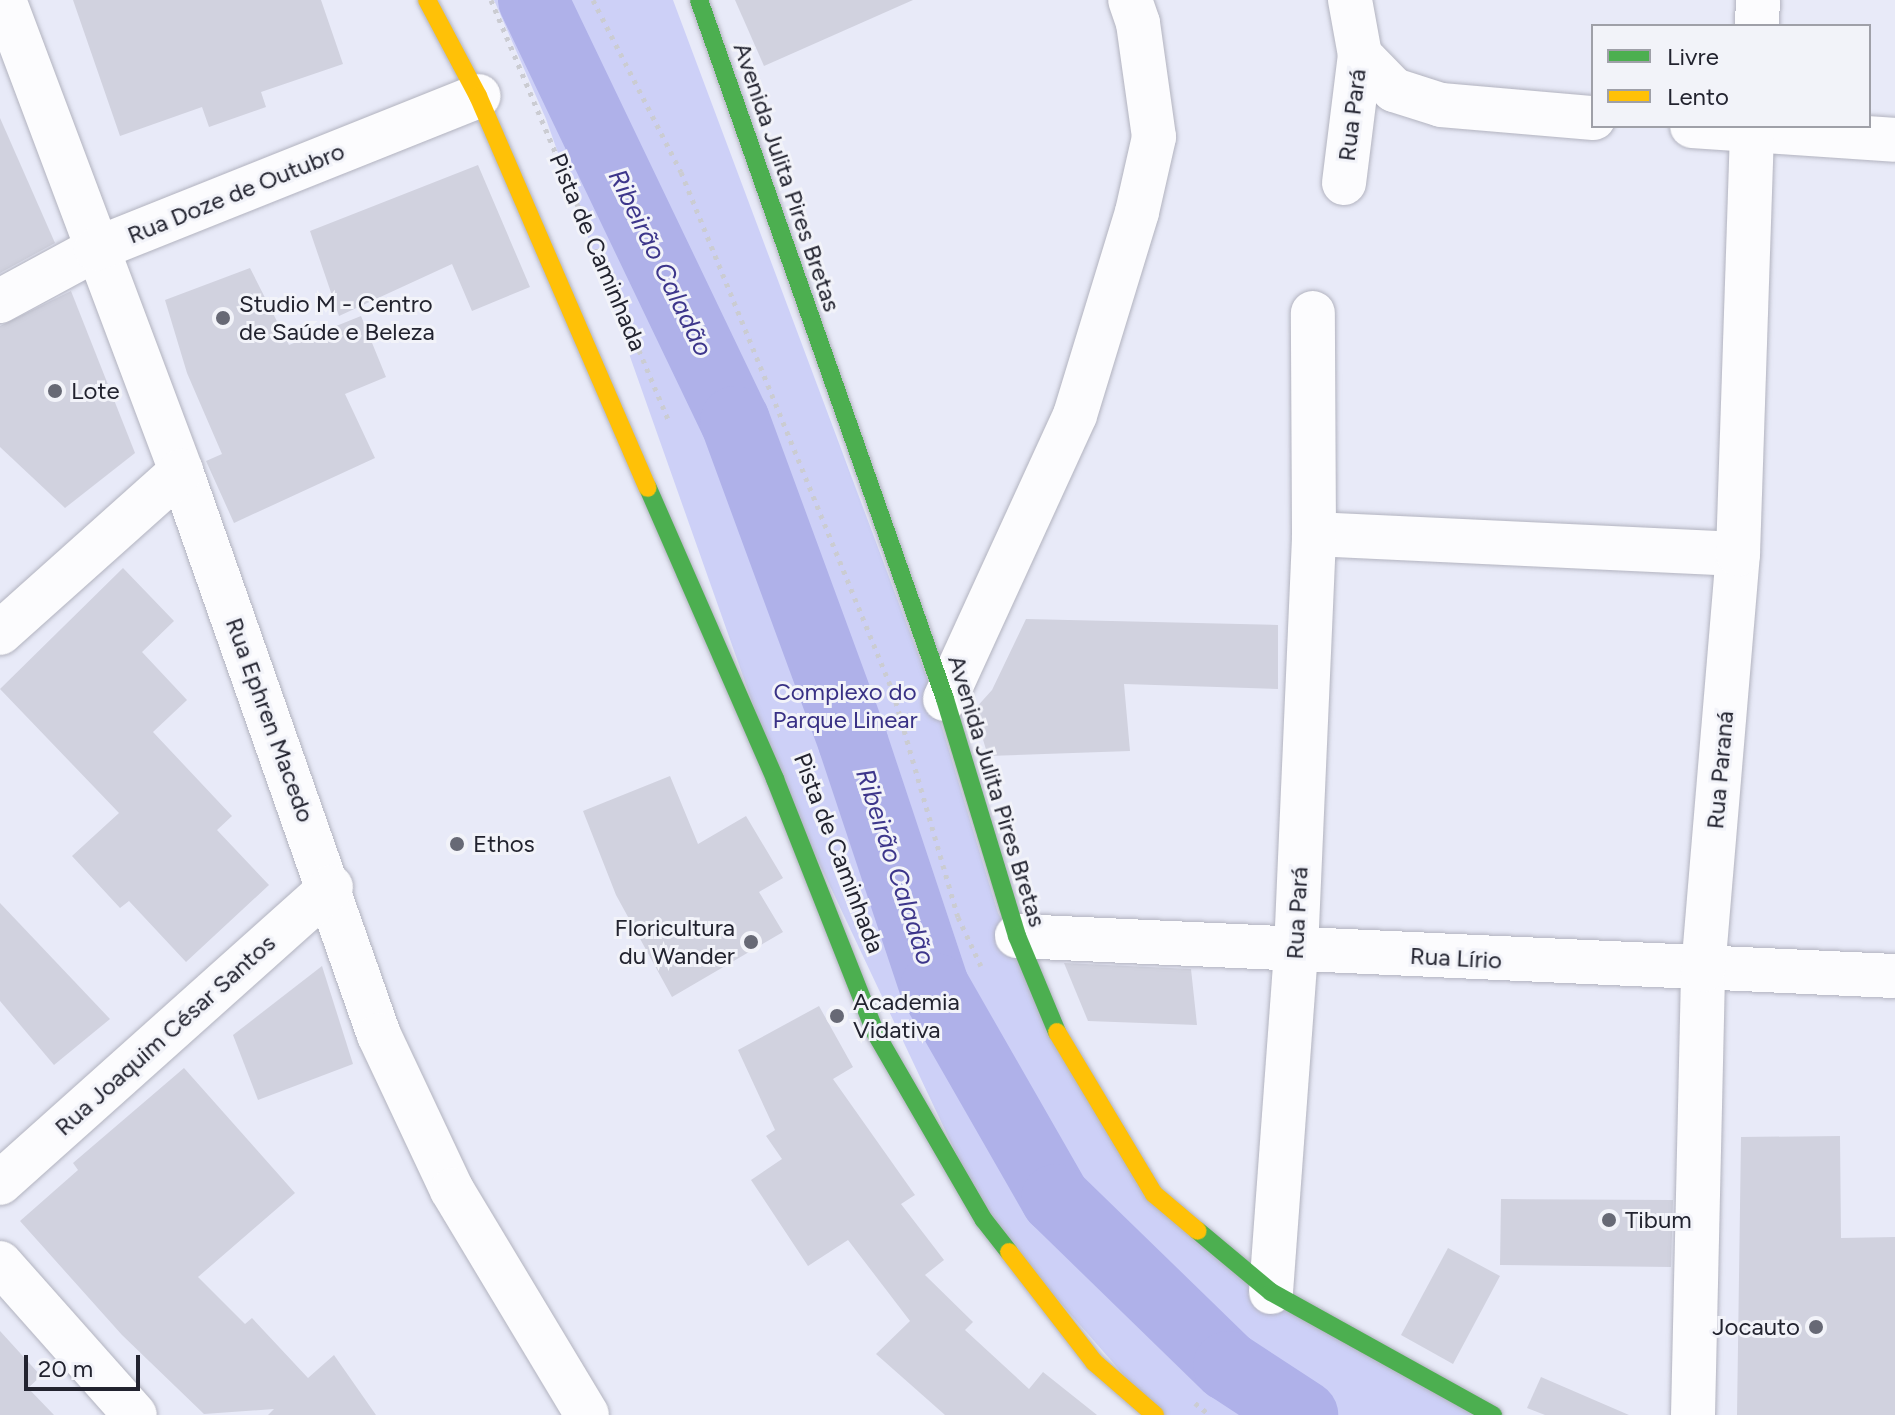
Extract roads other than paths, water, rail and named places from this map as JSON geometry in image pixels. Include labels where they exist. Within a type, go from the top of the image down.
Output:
[{"type":"main road","points":[[427,0],[478,96],[775,779],[876,1034],[984,1220],[1094,1362],[1155,1415]]},
{"type":"main road","name":"Avenida Julita Pires Bretas","points":[[699,0],[945,699],[1017,936],[1049,1019],[1154,1194],[1271,1292],[1493,1415]]},
{"type":"street","name":"Rua Ephren Macedo","points":[[4,0],[181,471],[331,887],[379,1035],[452,1190],[587,1415]]},
{"type":"street","points":[[945,699],[1075,415],[1137,212],[1154,137],[1138,23],[1130,0]]},
{"type":"street","name":"Rua Pará","points":[[1344,183],[1360,55],[1350,0]]},
{"type":"street","points":[[1757,24],[1758,0]]},
{"type":"street","points":[[1360,55],[1394,90],[1441,105],[1591,118]]},
{"type":"street","name":"Rua Doze de Outubro","points":[[0,301],[96,249],[478,96]]},
{"type":"street","points":[[1752,128],[1895,140]]},
{"type":"street","name":"Rua Paraná","points":[[1693,1415],[1703,970],[1738,554],[1752,128]]},
{"type":"street","name":"Rua Pará","points":[[1271,1292],[1296,950],[1314,534],[1313,313]]},
{"type":"street","points":[[0,633],[181,471]]},
{"type":"street","points":[[1314,534],[1738,554]]},
{"type":"street","name":"Rua Joaquim César Santos","points":[[0,1183],[331,887]]},
{"type":"street","name":"Rua Lírio","points":[[1017,936],[1703,970],[1895,976]]},
{"type":"street","points":[[0,1263],[135,1415]]},
{"type":"waterway","name":"Ribeirão Caladão","points":[[533,0],[735,421],[853,742],[935,988],[1056,1199],[1228,1366],[1303,1415]]},
{"type":"place","name":"Studio M - Centro de Saúde e Beleza","points":[[223,318]]},
{"type":"place","name":"Lote","points":[[55,391]]},
{"type":"place","name":"Ethos","points":[[457,844]]},
{"type":"place","name":"Floricultura du Wander","points":[[751,942]]},
{"type":"place","name":"Academia Vidativa","points":[[837,1016]]},
{"type":"place","name":"Tibum","points":[[1609,1220]]},
{"type":"place","name":"Jocauto","points":[[1816,1327]]},
{"type":"park label","name":"Complexo do Parque Linear","points":[[845,706]]}]
